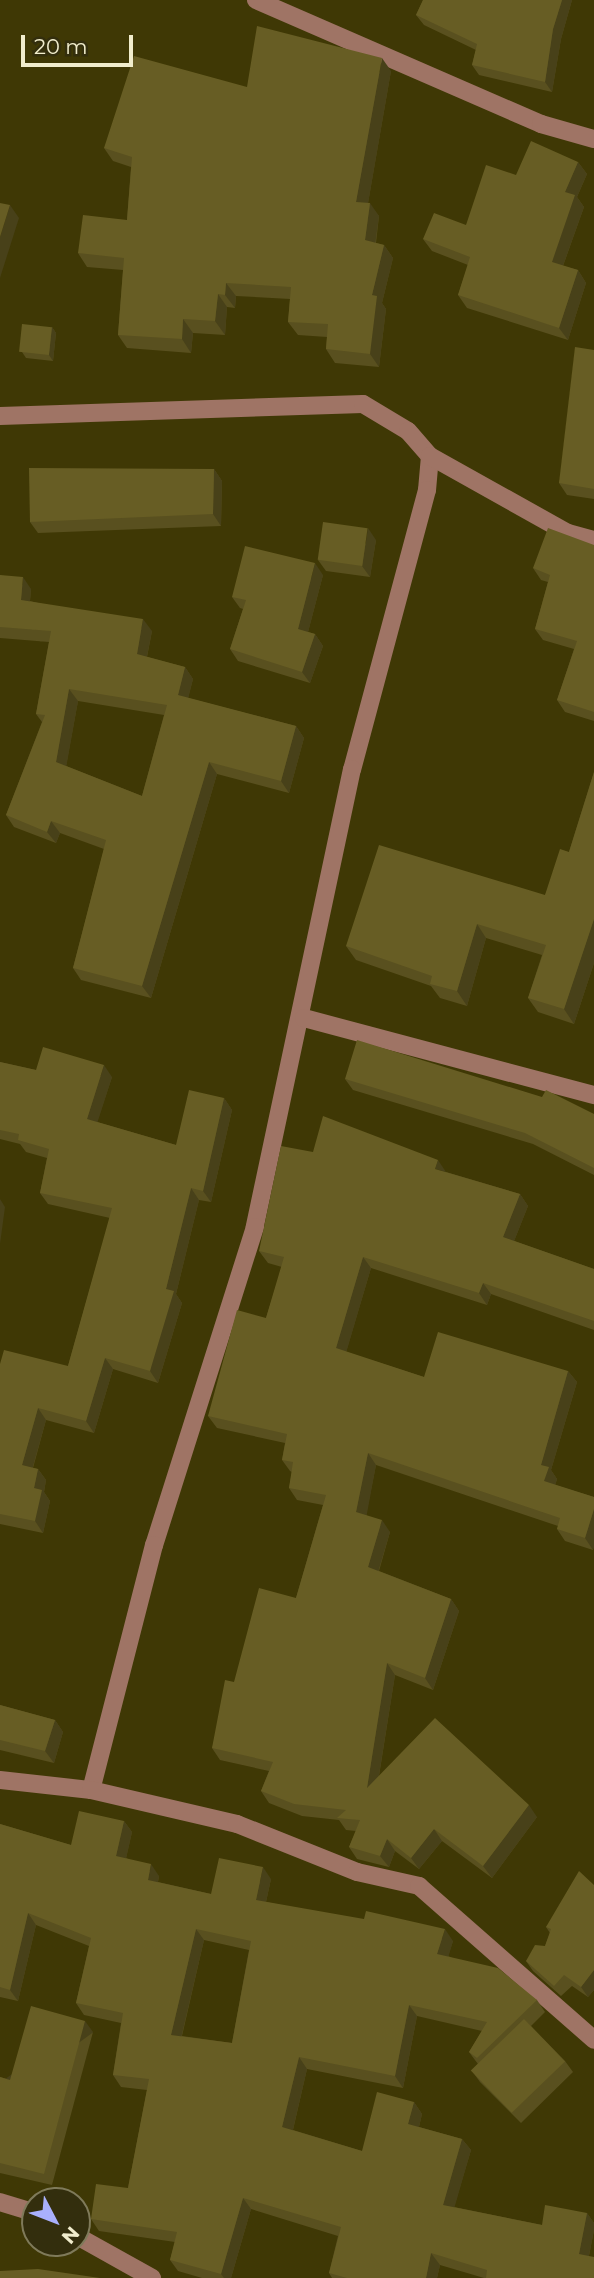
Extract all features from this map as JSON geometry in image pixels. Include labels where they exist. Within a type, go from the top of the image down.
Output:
[{"type":"street","points":[[256,0],[541,124],[594,139]]},
{"type":"street","points":[[0,416],[363,404],[408,431],[430,456],[568,533],[594,540]]},
{"type":"street","points":[[91,1790],[154,1545],[255,1227],[304,1018],[352,769],[427,490],[430,456]]},
{"type":"street","points":[[304,1018],[594,1095]]},
{"type":"street","points":[[0,1780],[91,1790],[237,1824],[357,1872],[419,1886],[594,2040]]},
{"type":"street","points":[[0,2202],[21,2209]]},
{"type":"street","points":[[91,2244],[152,2278]]},
{"type":"building","points":[[423,0],[562,0],[553,29],[545,82],[472,65],[477,44],[416,15]]},
{"type":"building","points":[[257,26],[382,58],[356,202],[370,203],[365,240],[384,245],[372,295],[377,296],[370,354],[326,349],[328,324],[288,322],[291,287],[226,283],[225,295],[218,294],[215,321],[183,319],[182,339],[118,335],[124,258],[78,253],[83,215],[127,220],[132,157],[104,148],[134,56],[247,87]]},
{"type":"building","points":[[531,141],[578,162],[565,192],[575,195],[552,262],[578,270],[559,328],[458,295],[470,257],[423,239],[434,213],[466,225],[486,165],[516,175]]},
{"type":"building","points":[[0,203],[10,205],[0,237]]},
{"type":"building","points":[[22,324],[52,327],[49,355],[19,352]]},
{"type":"building","points":[[575,347],[594,350],[594,489],[559,483]]},
{"type":"building","points":[[29,468],[214,469],[213,514],[30,522]]},
{"type":"building","points":[[323,522],[368,528],[362,566],[318,560]]},
{"type":"building","points":[[548,528],[594,545],[594,712],[557,700],[577,641],[535,629],[550,575],[533,568]]},
{"type":"building","points":[[245,546],[315,563],[298,629],[315,634],[302,672],[230,649],[246,600],[232,597]]},
{"type":"building","points":[[0,575],[23,577],[21,600],[143,619],[137,654],[185,667],[178,695],[296,726],[281,781],[209,762],[142,986],[73,968],[106,840],[51,821],[47,832],[6,815],[45,715],[36,714],[51,631],[0,627]],"holes":[[[69,689],[167,705],[142,796],[56,762]]]},
{"type":"building","points":[[594,772],[594,919],[564,1009],[528,998],[546,945],[477,924],[457,991],[430,984],[432,976],[346,946],[379,845],[545,895],[560,849],[569,852]]},
{"type":"building","points":[[357,1040],[542,1097],[546,1090],[594,1114],[594,1168],[525,1133],[345,1079]]},
{"type":"building","points":[[43,1047],[104,1065],[87,1119],[176,1145],[189,1090],[224,1098],[203,1191],[191,1188],[166,1289],[174,1291],[150,1371],[105,1358],[86,1421],[38,1408],[22,1465],[38,1469],[34,1488],[42,1490],[35,1521],[0,1514],[0,1364],[4,1350],[68,1366],[112,1208],[40,1193],[49,1149],[18,1140],[19,1134],[0,1130],[0,1062],[36,1070]]},
{"type":"building","points":[[323,1116],[438,1160],[435,1169],[520,1194],[503,1237],[594,1269],[594,1321],[483,1283],[479,1293],[363,1257],[336,1348],[424,1377],[438,1332],[568,1371],[541,1465],[549,1467],[544,1481],[594,1497],[594,1509],[585,1538],[557,1529],[560,1518],[368,1453],[356,1512],[382,1520],[368,1567],[451,1599],[425,1678],[387,1663],[367,1788],[435,1718],[529,1805],[483,1866],[434,1829],[411,1858],[387,1839],[380,1856],[349,1847],[360,1820],[337,1818],[346,1810],[294,1804],[261,1791],[273,1762],[212,1748],[225,1680],[234,1682],[259,1588],[296,1598],[326,1495],[289,1488],[293,1462],[282,1460],[287,1434],[208,1416],[237,1310],[266,1318],[284,1257],[259,1251],[281,1146],[313,1152]]},
{"type":"building","points":[[0,1705],[55,1720],[45,1751],[0,1740]]},
{"type":"building","points":[[79,1811],[124,1821],[116,1856],[151,1864],[148,1880],[211,1894],[219,1858],[263,1867],[256,1900],[364,1919],[366,1911],[445,1929],[437,1954],[498,1968],[537,2000],[477,2058],[469,2052],[487,2022],[409,2005],[395,2076],[299,2057],[282,2127],[362,2151],[377,2092],[414,2102],[408,2124],[462,2139],[443,2205],[542,2225],[545,2205],[587,2213],[579,2254],[594,2257],[594,2278],[486,2278],[487,2270],[431,2253],[426,2278],[347,2278],[329,2273],[341,2227],[243,2198],[221,2274],[170,2260],[177,2232],[91,2219],[96,2184],[128,2188],[149,2079],[113,2075],[123,2013],[76,2003],[91,1938],[28,1913],[10,1990],[0,1987],[0,1824],[71,1845]],"holes":[[[196,1929],[251,1941],[232,2043],[171,2035]]]},
{"type":"building","points":[[579,1871],[594,1885],[594,1970],[581,1987],[564,1975],[554,1986],[526,1961],[535,1945],[545,1946],[551,1929],[546,1927]]},
{"type":"building","points":[[31,2006],[85,2021],[44,2174],[0,2163],[0,2077],[10,2080]]},
{"type":"building","points":[[524,2019],[565,2061],[512,2113],[471,2070]]},
{"type":"building","points":[[38,2269],[100,2278],[0,2278],[0,2271]]}]
